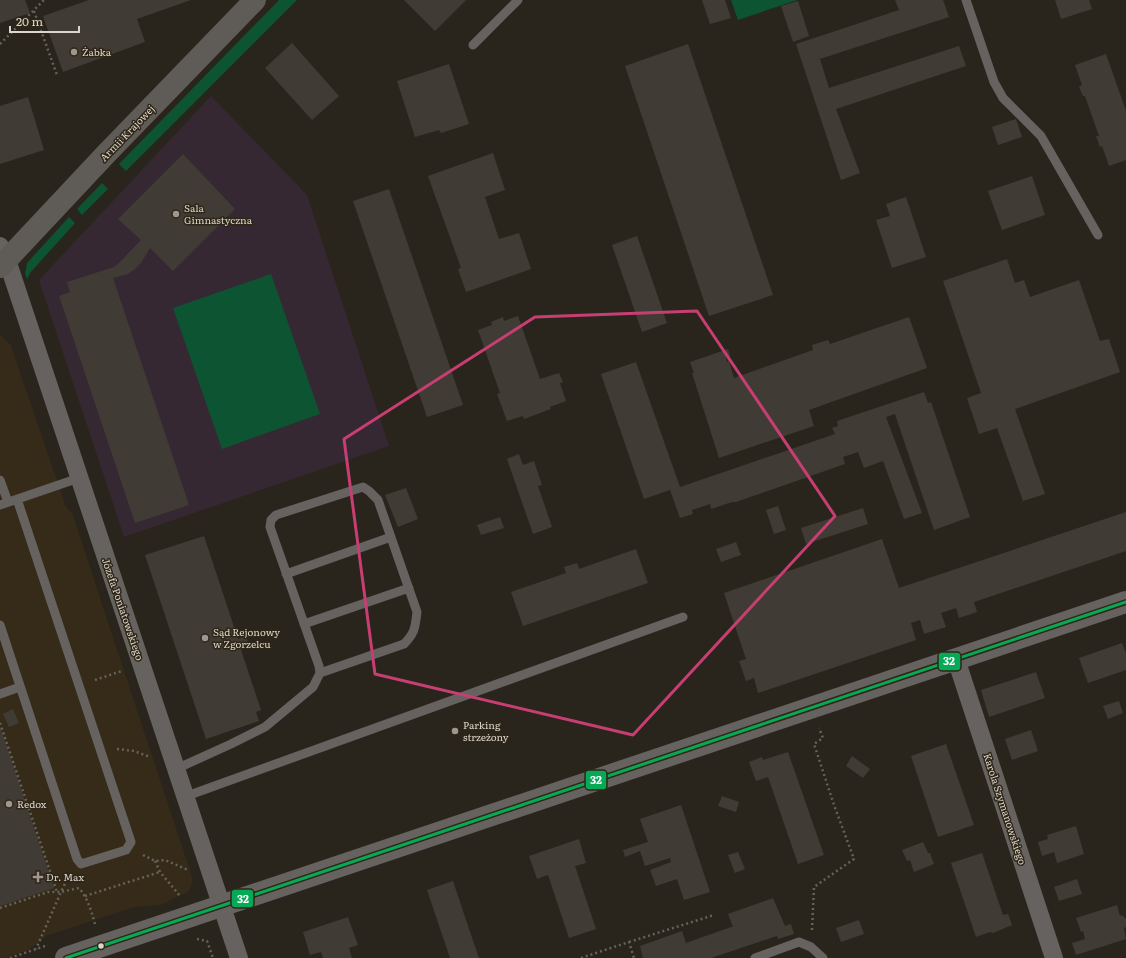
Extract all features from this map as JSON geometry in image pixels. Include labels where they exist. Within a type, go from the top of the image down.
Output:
[{"type":"main road","name":"Armii Krajowej","points":[[2,257],[106,154],[255,0]]},
{"type":"street","name":"Józefa Poniatowskiego","points":[[2,257],[79,478],[184,797],[239,958]]},
{"type":"street","points":[[66,958],[1126,602]]},
{"type":"street","name":"Karola Szymanowskiego","points":[[956,660],[1054,958]]},
{"type":"lane","points":[[473,45],[518,0]]},
{"type":"lane","points":[[966,0],[994,82],[1003,98],[1041,136],[1098,235]]},
{"type":"lane","points":[[8,502],[79,478]]},
{"type":"lane","points":[[0,480],[100,750],[131,842],[126,850],[81,864],[77,858],[0,625]]},
{"type":"lane","points":[[176,769],[265,727],[313,687],[320,673],[319,666],[270,527],[271,520],[276,515],[363,487],[369,490],[378,500],[417,612],[416,626],[412,636],[404,644],[320,673]]},
{"type":"lane","points":[[286,574],[390,537]]},
{"type":"lane","points":[[304,624],[408,588]]},
{"type":"lane","points":[[184,797],[683,617]]},
{"type":"lane","points":[[0,694],[20,687]]},
{"type":"lane","points":[[755,958],[799,942],[810,947],[823,958]]},
{"type":"path","points":[[0,44],[44,0]]},
{"type":"path","points":[[34,11],[57,74]]},
{"type":"path","points":[[88,683],[128,669]]},
{"type":"path","points":[[810,947],[814,887],[854,859],[814,744],[823,738],[811,708]]},
{"type":"path","points":[[0,723],[57,892]]},
{"type":"path","points":[[100,750],[134,751],[150,756],[153,761]]},
{"type":"path","points":[[129,846],[142,855],[155,861],[164,860],[189,870]]},
{"type":"path","points":[[36,950],[77,858]]},
{"type":"path","points":[[155,861],[160,872],[182,899]]},
{"type":"path","points":[[85,896],[160,872]]},
{"type":"path","points":[[0,908],[48,892],[61,892],[78,888],[85,896],[90,906],[95,925]]},
{"type":"path","points":[[581,958],[714,915]]},
{"type":"path","points":[[629,942],[634,958]]},
{"type":"highlighted area","points":[[697,311],[835,516],[633,735],[375,674],[344,439],[535,317]]},
{"type":"shaded area","points":[[211,96],[307,195],[389,446],[124,537],[39,280]]},
{"type":"shaded area","points":[[0,335],[11,346],[66,507],[72,513],[193,880],[189,891],[161,905],[134,907],[46,936],[28,950],[5,958],[0,958]]},
{"type":"green space","points":[[279,0],[297,0],[126,171],[119,164]]},
{"type":"green space","points":[[731,0],[797,0],[738,20]]},
{"type":"green space","points":[[102,183],[108,189],[82,215],[77,209]]},
{"type":"green space","points":[[69,217],[75,223],[30,273],[27,279],[25,274],[27,263]]},
{"type":"green space","points":[[271,274],[320,414],[222,449],[173,308]]},
{"type":"building","points":[[0,0],[25,0],[30,13],[0,23]]},
{"type":"building","points":[[89,0],[191,0],[137,19],[145,42],[63,72],[43,16]]},
{"type":"building","points":[[404,0],[466,0],[435,31]]},
{"type":"building","points":[[702,0],[725,0],[731,18],[710,24]]},
{"type":"building","points":[[895,0],[943,0],[949,17],[820,59],[829,88],[959,46],[966,66],[836,109],[860,173],[841,180],[796,44],[899,10]]},
{"type":"building","points":[[1055,0],[1089,0],[1092,9],[1061,19]]},
{"type":"building","points":[[798,1],[809,36],[793,42],[781,6]]},
{"type":"building","points":[[292,43],[339,96],[312,120],[265,68]]},
{"type":"building","points":[[688,44],[773,295],[709,316],[625,66]]},
{"type":"building","points":[[1106,54],[1126,111],[1126,160],[1109,166],[1102,146],[1100,147],[1096,136],[1099,136],[1085,96],[1083,96],[1079,87],[1082,85],[1075,65]]},
{"type":"building","points":[[449,64],[469,124],[441,133],[439,130],[415,137],[397,81]]},
{"type":"building","points":[[28,97],[44,150],[0,164],[0,106]]},
{"type":"building","points":[[1016,119],[1022,137],[998,145],[992,127]]},
{"type":"building","points":[[493,153],[505,190],[485,197],[499,239],[519,233],[531,269],[466,292],[458,269],[461,268],[428,176]]},
{"type":"building","points":[[183,154],[235,209],[173,271],[150,248],[141,263],[135,269],[128,274],[113,278],[189,505],[135,523],[59,296],[70,292],[67,282],[114,267],[141,240],[118,219]]},
{"type":"building","points":[[1032,176],[1045,215],[1002,230],[988,191]]},
{"type":"building","points":[[389,189],[463,405],[427,417],[353,201]]},
{"type":"building","points":[[906,197],[926,257],[892,268],[876,220],[890,216],[886,204]]},
{"type":"building","points":[[637,236],[667,323],[642,332],[612,245]]},
{"type":"building","points":[[1007,259],[1015,283],[1024,280],[1030,297],[1079,280],[1100,341],[1109,339],[1120,372],[1015,409],[1045,494],[1023,501],[997,428],[979,434],[967,398],[981,393],[943,281]]},
{"type":"building","points":[[518,316],[540,379],[559,373],[563,382],[560,383],[566,401],[550,407],[551,409],[524,419],[523,416],[507,421],[497,394],[500,393],[478,330],[492,325],[491,322],[503,317],[504,321]]},
{"type":"building","points":[[909,317],[927,368],[809,410],[814,426],[719,458],[692,373],[694,373],[690,362],[728,349],[730,356],[726,357],[727,362],[729,361],[734,378],[813,350],[812,345],[828,340],[830,344]]},
{"type":"building","points":[[636,362],[680,487],[835,434],[832,428],[838,426],[837,421],[924,392],[928,403],[931,402],[970,517],[934,530],[895,414],[886,417],[922,513],[904,519],[883,461],[864,468],[858,452],[843,457],[845,464],[736,502],[711,509],[710,504],[692,510],[693,514],[680,518],[670,490],[644,499],[601,374]]},
{"type":"building","points":[[519,454],[523,465],[534,461],[542,485],[538,486],[552,527],[533,534],[507,459]]},
{"type":"building","points":[[406,488],[418,519],[398,527],[385,495]]},
{"type":"building","points":[[778,506],[786,530],[774,534],[766,510]]},
{"type":"building","points":[[863,508],[868,524],[806,544],[801,528]]},
{"type":"building","points":[[1126,512],[1126,551],[974,602],[977,612],[959,618],[956,608],[941,613],[946,627],[924,634],[920,620],[911,623],[916,640],[758,693],[754,678],[746,681],[739,661],[746,659],[724,593],[882,539],[899,588]]},
{"type":"building","points":[[500,517],[504,528],[481,535],[477,525]]},
{"type":"building","name":"Sąd Rejonowy w Zgorzelcu","points":[[204,536],[238,639],[246,636],[250,648],[241,650],[261,710],[256,712],[259,721],[206,739],[145,555]]},
{"type":"building","points":[[736,542],[741,555],[721,562],[716,549]]},
{"type":"building","points":[[636,549],[648,583],[523,626],[511,592],[566,573],[564,567],[577,563],[579,569]]},
{"type":"building","points":[[1122,643],[1126,653],[1126,670],[1088,683],[1079,658]]},
{"type":"building","points":[[1036,672],[1045,698],[989,717],[981,690]]},
{"type":"building","points":[[1119,701],[1123,713],[1108,719],[1103,706]]},
{"type":"building","points":[[13,709],[19,723],[9,727],[3,714]]},
{"type":"building","points":[[0,726],[54,888],[0,906]]},
{"type":"building","points":[[1031,730],[1038,751],[1012,760],[1005,739]]},
{"type":"building","points":[[946,744],[974,825],[938,837],[911,756]]},
{"type":"building","points":[[788,752],[824,855],[798,864],[768,777],[756,781],[749,762],[762,757],[763,760]]},
{"type":"building","points":[[852,756],[870,769],[863,778],[846,766]]},
{"type":"building","points":[[722,796],[739,802],[736,812],[718,806]]},
{"type":"building","points":[[681,805],[710,892],[684,900],[677,879],[656,886],[650,870],[671,862],[670,858],[645,866],[640,851],[625,857],[623,850],[648,842],[640,819]]},
{"type":"building","points":[[1076,826],[1084,854],[1057,863],[1054,852],[1042,856],[1038,842],[1048,839],[1047,835]]},
{"type":"building","points":[[579,839],[586,863],[575,866],[596,929],[569,938],[548,875],[537,879],[529,856]]},
{"type":"building","points":[[923,842],[928,853],[930,853],[934,864],[914,872],[910,860],[907,861],[902,850]]},
{"type":"building","points":[[738,852],[745,869],[735,873],[728,855]]},
{"type":"building","points":[[982,853],[1003,915],[1008,914],[1012,925],[993,933],[990,932],[976,937],[951,863]]},
{"type":"building","points":[[1077,879],[1082,894],[1059,901],[1054,887]]},
{"type":"building","points":[[453,881],[479,958],[450,958],[427,890]]},
{"type":"building","points":[[773,898],[785,926],[791,924],[794,934],[778,939],[777,936],[711,958],[643,958],[640,946],[682,931],[686,943],[733,927],[728,914]]},
{"type":"building","points":[[1117,905],[1120,916],[1122,915],[1126,919],[1126,927],[1124,928],[1126,939],[1076,955],[1072,943],[1085,939],[1083,931],[1081,932],[1076,918]]},
{"type":"building","points":[[348,917],[358,945],[349,948],[352,958],[323,958],[321,952],[310,955],[303,932]]},
{"type":"building","points":[[859,920],[864,934],[841,942],[836,928]]},
{"type":"transit line","name":"32","points":[[66,958],[1126,602]]},
{"type":"place","name":"Żabka","points":[[74,52]]},
{"type":"place","name":"Sala Gimnastyczna","points":[[176,214]]},
{"type":"place","name":"Sąd Rejonowy w Zgorzelcu","points":[[205,638]]},
{"type":"place","name":"Parking strzeżony","points":[[455,731]]},
{"type":"place","name":"Redox","points":[[9,804]]},
{"type":"place","name":"Dr. Max","points":[[38,877]]}]
